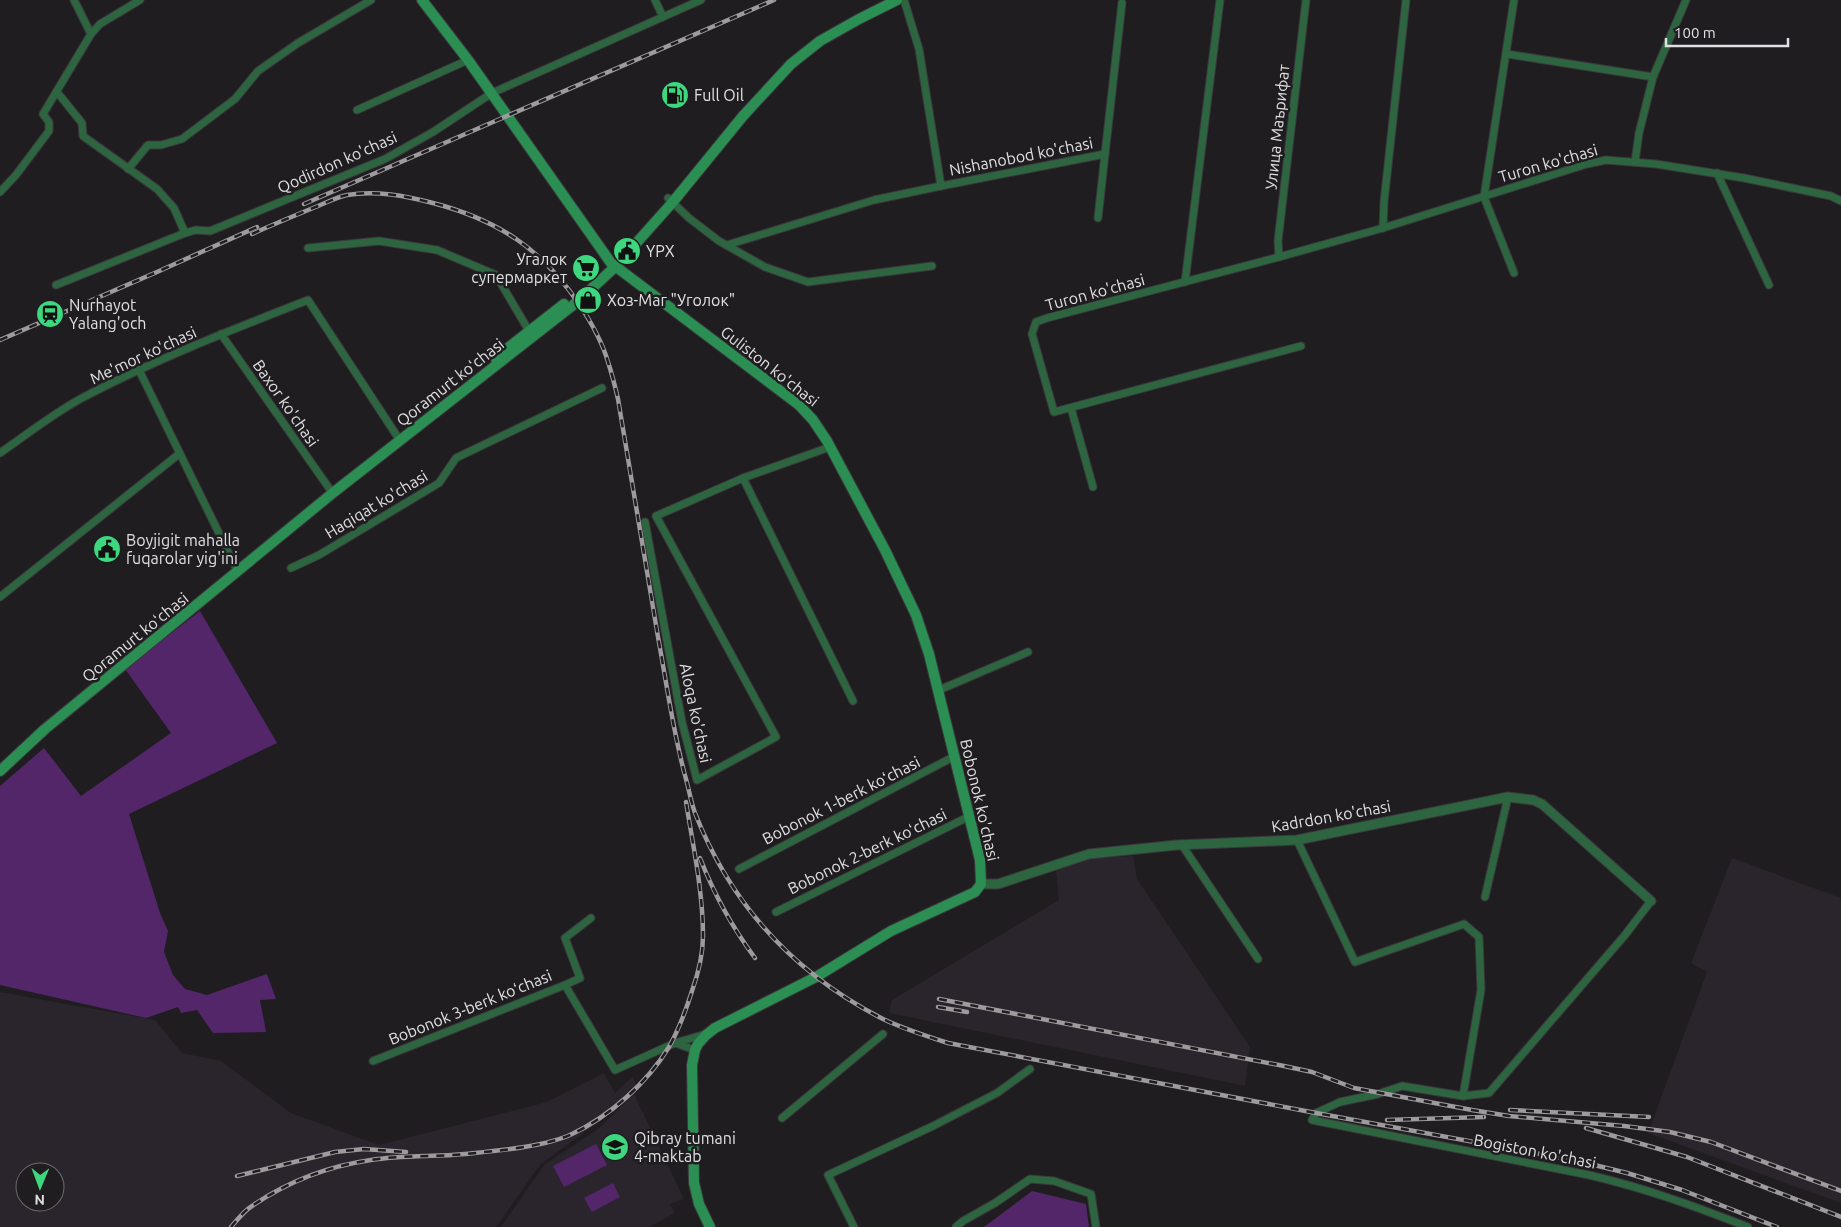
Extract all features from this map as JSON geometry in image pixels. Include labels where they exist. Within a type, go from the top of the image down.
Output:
[{"type":"main road","name":"Guliston ko'chasi","points":[[422,0],[492,93],[506,116],[613,265],[799,405],[813,420],[830,447]]},
{"type":"main road","name":"Qoramurt koʻchasi","points":[[670,200],[739,113],[788,60],[820,36],[885,0]]},
{"type":"main road","name":"Qoramurt koʻchasi","points":[[0,763],[42,726],[237,570],[577,302],[613,265],[742,116],[790,64],[820,41],[897,0]]},
{"type":"main road","name":"Qoramurt koʻchasi","points":[[0,771],[45,729],[237,570],[329,488],[613,265]]},
{"type":"main road","name":"Bobonok ko'chasi","points":[[695,1050],[708,1033],[816,977],[890,931],[971,895],[981,884],[981,866],[970,816],[921,628],[910,601],[830,447]]},
{"type":"main road","points":[[695,1050],[692,1065],[693,1175],[697,1197],[708,1226]]},
{"type":"street","points":[[74,0],[92,34]]},
{"type":"street","points":[[0,192],[16,175],[49,131],[49,122],[43,114],[92,34],[100,24],[140,0]]},
{"type":"street","points":[[128,169],[148,144],[161,145],[182,139],[234,99],[258,71],[298,43],[370,0]]},
{"type":"street","points":[[655,0],[663,17]]},
{"type":"street","name":"Qodirdon ko'chasi","points":[[56,285],[185,233],[196,230],[210,231],[385,158],[433,132],[492,93],[701,0]]},
{"type":"street","name":"Nishanobod ko'chasi","points":[[904,0],[919,49],[940,186]]},
{"type":"street","points":[[1185,282],[1220,0]]},
{"type":"street","name":"Улица Маърифат","points":[[1279,257],[1278,241],[1306,0]]},
{"type":"street","points":[[1383,228],[1385,192],[1406,0]]},
{"type":"street","points":[[1514,0],[1484,196],[1514,273]]},
{"type":"street","points":[[1635,162],[1639,133],[1653,77],[1686,0]]},
{"type":"street","name":"Nishanobod ko'chasi","points":[[727,245],[874,200],[1105,154],[1122,4]]},
{"type":"street","points":[[1507,54],[1653,77]]},
{"type":"street","points":[[357,110],[468,60]]},
{"type":"street","points":[[57,92],[82,123],[83,136],[146,181],[166,199],[178,215],[185,233]]},
{"type":"street","points":[[1098,218],[1105,154]]},
{"type":"street","name":"Turon ko'chasi","points":[[1301,346],[1054,412],[1032,334],[1036,322],[1383,228],[1587,164],[1606,160],[1718,173],[1830,196],[1841,201]]},
{"type":"street","points":[[1718,173],[1769,285]]},
{"type":"street","points":[[670,200],[689,218],[719,241],[765,267],[808,282],[932,266]]},
{"type":"street","points":[[308,248],[379,241],[437,250],[496,275],[530,331]]},
{"type":"street","name":"Me'mor ko'chasi","points":[[0,453],[80,399],[139,370],[221,334],[308,300],[397,436]]},
{"type":"street","name":"Baxor ko'chasi","points":[[221,334],[329,488]]},
{"type":"street","points":[[139,370],[237,570]]},
{"type":"street","name":"Haqiqat ko'chasi","points":[[291,568],[318,555],[439,483],[456,458],[602,388]]},
{"type":"street","points":[[1070,408],[1093,487]]},
{"type":"street","points":[[830,447],[743,478],[853,701]]},
{"type":"street","points":[[0,597],[179,454]]},
{"type":"street","name":"Aloqa ko'chasi","points":[[645,522],[682,722],[696,780],[776,736],[656,516],[743,478]]},
{"type":"street","points":[[938,690],[1028,652]]},
{"type":"street","name":"Bobonok 1-berk koʻchasi","points":[[739,869],[955,756]]},
{"type":"street","points":[[1485,897],[1508,796]]},
{"type":"street","name":"Kadrdon ko'chasi","points":[[981,884],[998,884],[1089,854],[1182,845],[1297,840],[1508,796],[1533,800],[1542,804],[1651,901]]},
{"type":"street","name":"Bobonok 2-berk koʻchasi","points":[[776,912],[970,816]]},
{"type":"street","points":[[1297,840],[1356,962],[1464,924],[1479,937],[1481,990],[1463,1096],[1489,1093],[1625,935],[1651,901]]},
{"type":"street","points":[[1182,845],[1258,959]]},
{"type":"street","points":[[565,985],[580,978],[565,938],[591,918]]},
{"type":"street","name":"Bobonok 3-berk koʻchasi","points":[[373,1061],[565,985],[615,1070],[675,1044],[708,1033]]},
{"type":"street","points":[[782,1118],[883,1034]]},
{"type":"street","points":[[675,1044],[695,1050]]},
{"type":"street","points":[[854,1227],[828,1175],[934,1126],[997,1093],[1030,1069]]},
{"type":"street","name":"Bogiston ko'chasi","points":[[1463,1096],[1402,1086],[1378,1094],[1340,1102],[1316,1113],[1312,1120],[1589,1175],[1635,1186],[1748,1227]]},
{"type":"street","points":[[956,1227],[1030,1180],[1054,1181],[1091,1194],[1096,1227]]},
{"type":"shaded area","points":[[200,611],[277,743],[129,814],[160,913],[168,931],[164,952],[173,975],[185,989],[207,995],[267,974],[276,999],[260,1000],[266,1032],[213,1033],[197,1010],[181,1013],[178,1007],[146,1018],[0,985],[0,786],[44,748],[81,796],[171,733],[125,669]]},
{"type":"shaded area","points":[[1133,856],[1137,879],[1250,1047],[1245,1086],[889,1013],[892,1000],[1059,900],[1056,870],[1090,858]]},
{"type":"shaded area","points":[[1732,858],[1841,898],[1841,1203],[1648,1133],[1707,972],[1691,963]]},
{"type":"shaded area","points":[[0,992],[155,1020],[182,1053],[221,1061],[291,1113],[379,1145],[547,1102],[604,1073],[615,1093],[632,1077],[637,1085],[610,1113],[540,1165],[496,1227],[0,1227]]},
{"type":"shaded area","name":"Qibray tumani 4-maktab","points":[[634,1094],[684,1199],[670,1204],[675,1213],[649,1227],[501,1227],[544,1165],[598,1129]]},
{"type":"shaded area","points":[[596,1144],[607,1165],[564,1187],[553,1166]]},
{"type":"shaded area","points":[[613,1183],[620,1197],[592,1212],[584,1198]]},
{"type":"shaded area","points":[[1032,1191],[1086,1204],[1089,1227],[984,1227]]},
{"type":"railway","points":[[304,204],[774,0]]},
{"type":"railway","points":[[252,234],[343,196],[369,193],[402,196],[456,210],[498,228],[534,252],[565,285],[592,325],[599,339],[606,354],[616,389],[674,727],[681,762],[695,813],[727,878],[769,934],[822,981],[851,1001],[891,1023],[948,1043],[1578,1161],[1627,1173],[1682,1190],[1777,1227]]},
{"type":"railway","points":[[0,340],[257,227]]},
{"type":"railway","points":[[231,1227],[246,1210],[265,1197],[294,1182],[340,1166],[383,1158],[453,1155],[520,1148],[561,1138],[586,1127],[600,1118],[639,1086],[669,1047],[685,1012],[700,964],[703,919],[686,802]]},
{"type":"railway","points":[[700,858],[724,910],[755,958]]},
{"type":"railway","points":[[939,999],[1284,1066],[1312,1072],[1354,1088],[1472,1110],[1509,1116],[1670,1132],[1711,1142],[1841,1191]]},
{"type":"railway","points":[[938,1007],[967,1012]]},
{"type":"railway","points":[[1510,1110],[1649,1117]]},
{"type":"railway","points":[[1387,1120],[1484,1117]]},
{"type":"railway","points":[[1586,1128],[1687,1157],[1841,1217]]},
{"type":"railway","points":[[237,1176],[335,1152],[364,1149],[406,1152]]},
{"type":"place","name":"Full Oil","points":[[675,95]]},
{"type":"place","name":"YPX","points":[[627,251]]},
{"type":"place","name":"Угалок супермаркет","points":[[586,268]]},
{"type":"place","name":"Хоз-Маг \"Уголок\"","points":[[588,300]]},
{"type":"place","name":"Nurhayot Yalang'och","points":[[50,314]]},
{"type":"place","name":"Boyjigit mahalla fuqarolar yig'ini","points":[[107,549]]},
{"type":"place","name":"Qibray tumani 4-maktab","points":[[615,1147]]}]
